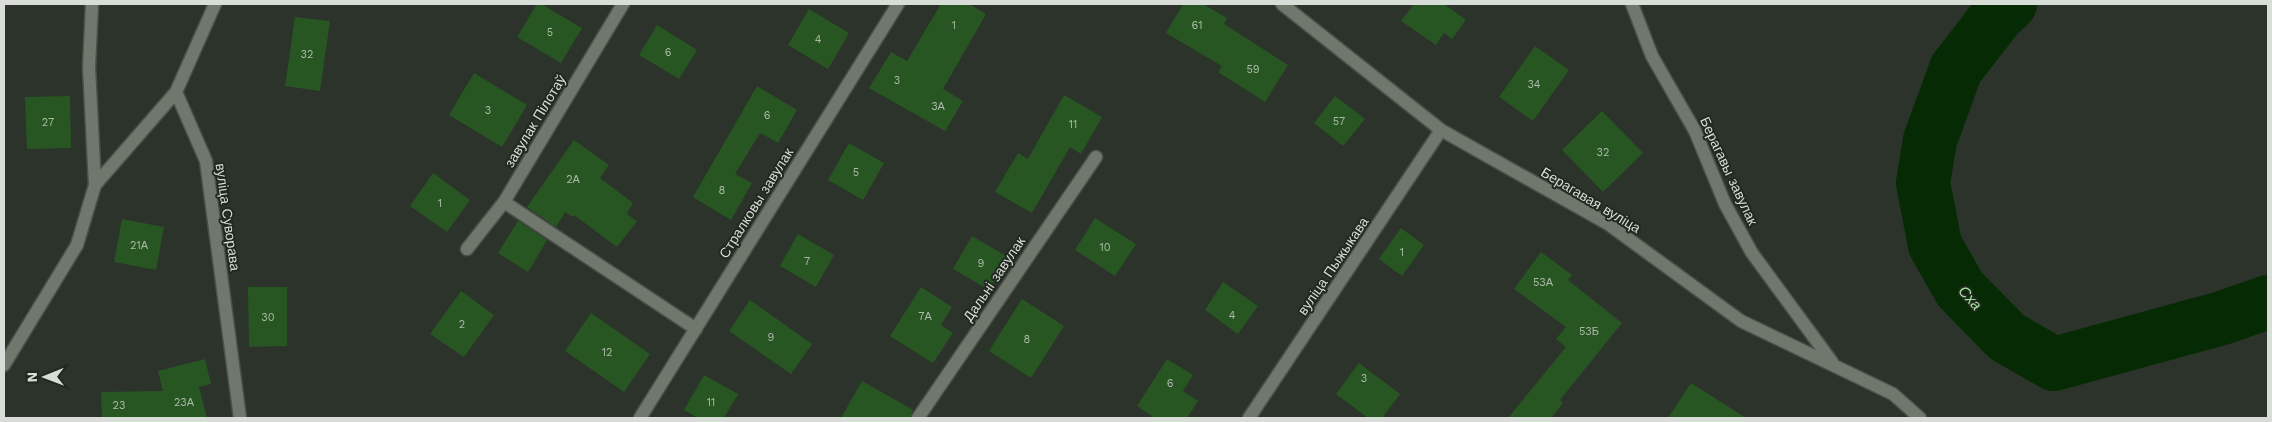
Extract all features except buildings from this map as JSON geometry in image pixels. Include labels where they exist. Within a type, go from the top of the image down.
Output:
[{"type":"street","points":[[4,365],[77,245],[95,185],[89,67],[92,4]]},
{"type":"street","points":[[95,185],[176,92],[215,4]]},
{"type":"street","name":"завулак Пілотаў","points":[[467,250],[504,202],[623,4]]},
{"type":"street","name":"Стралковы завулак","points":[[640,418],[898,4]]},
{"type":"street","name":"Берагавая вуліца","points":[[1282,4],[1442,130],[1608,224],[1741,321],[1893,394],[1920,418]]},
{"type":"street","name":"Берагавы завулак","points":[[1632,4],[1652,56],[1695,132],[1724,204],[1752,254],[1833,364]]},
{"type":"street","name":"вуліца Суворава","points":[[176,92],[206,161],[240,418]]},
{"type":"street","name":"вуліца Пыжыкава","points":[[1249,418],[1442,130]]},
{"type":"street","name":"Дальні завулак","points":[[918,418],[1096,157]]},
{"type":"street","points":[[504,202],[696,330]]},
{"type":"waterway","name":"Сха","points":[[2010,4],[1997,16],[1956,69],[1930,140],[1923,183],[1935,245],[1960,289],[2007,337],[2054,364],[2222,318],[2268,302]]}]
